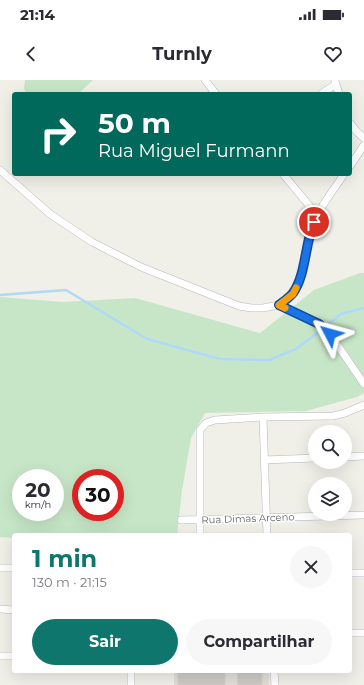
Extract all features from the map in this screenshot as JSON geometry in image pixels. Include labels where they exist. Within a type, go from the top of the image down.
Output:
[{"type":"street","points":[[205,80],[214,92]]},
{"type":"street","points":[[323,92],[335,82],[338,92]]},
{"type":"street","points":[[352,126],[356,132],[364,138]]},
{"type":"street","points":[[352,163],[364,145]]},
{"type":"street","points":[[0,170],[38,204],[64,224],[92,242],[141,267],[239,306],[251,308],[263,308],[279,305],[293,294],[300,278],[308,237],[317,215],[343,176]]},
{"type":"street","points":[[285,176],[317,215]]},
{"type":"street","points":[[279,305],[308,318],[326,329],[364,384]]},
{"type":"street","points":[[200,533],[200,430],[206,423],[214,420],[263,417],[333,416],[364,405]]},
{"type":"street","points":[[263,417],[267,533]]},
{"type":"street","points":[[352,457],[364,456]]},
{"type":"street","points":[[264,460],[308,458]]},
{"type":"street","name":"Rua Dimas Arceno","points":[[181,520],[364,515]]},
{"type":"street","points":[[0,568],[12,568]]},
{"type":"street","points":[[352,573],[364,573]]},
{"type":"street","points":[[0,609],[12,610]]},
{"type":"street","points":[[352,633],[364,633]]},
{"type":"street","points":[[0,656],[12,656]]},
{"type":"street","points":[[131,673],[131,685]]},
{"type":"street","points":[[274,673],[275,685]]},
{"type":"shaded area","points":[[174,673],[269,673],[269,685],[174,685]]},
{"type":"green space","points":[[25,80],[93,80],[80,92],[25,92],[24,88]]},
{"type":"green space","points":[[360,273],[364,273],[364,393],[357,397],[306,411],[205,413],[191,438],[182,490],[177,533],[12,533],[12,538],[0,537],[0,297],[63,302],[135,298],[260,333],[314,290]]},
{"type":"building","points":[[178,673],[225,673],[225,685],[178,685]]},
{"type":"building","points":[[237,673],[262,673],[262,685],[238,685]]},
{"type":"waterway","points":[[0,295],[66,290],[147,339],[220,359],[269,360],[296,349],[320,331]]},
{"type":"waterway","points":[[327,325],[341,314],[364,308]]},
{"type":"slow traffic","points":[[285,308],[279,305],[293,294],[296,288]]},
{"type":"route","points":[[314,222],[310,229],[297,287],[293,294],[279,305],[319,324],[330,334]]}]
